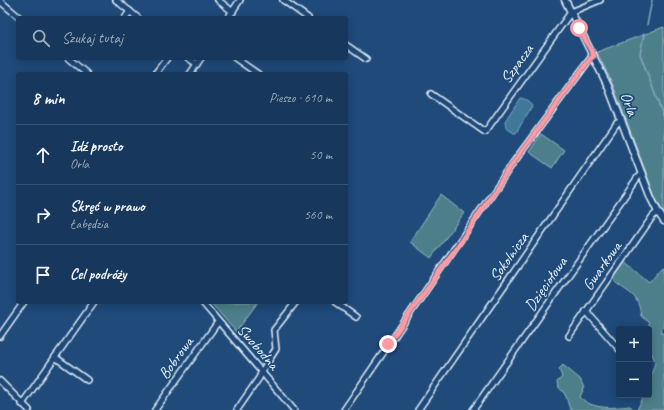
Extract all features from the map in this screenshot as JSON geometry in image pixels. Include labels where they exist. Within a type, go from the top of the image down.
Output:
[{"type":"street","points":[[116,0],[136,16]]},
{"type":"street","points":[[218,0],[232,12]]},
{"type":"street","points":[[229,16],[240,0]]},
{"type":"street","points":[[283,0],[305,16]]},
{"type":"street","name":"Orla","points":[[565,0],[608,86],[642,174],[658,212],[664,221]]},
{"type":"street","points":[[571,12],[600,0]]},
{"type":"street","points":[[0,1],[18,16]]},
{"type":"street","points":[[126,16],[130,11]]},
{"type":"street","name":"Szpacza","points":[[431,94],[485,132],[571,12]]},
{"type":"street","points":[[348,46],[366,59]]},
{"type":"street","points":[[344,410],[513,163],[590,59],[594,56]]},
{"type":"street","points":[[70,60],[85,72]]},
{"type":"street","points":[[156,72],[166,60]]},
{"type":"street","points":[[191,60],[197,64]]},
{"type":"street","points":[[191,72],[200,60]]},
{"type":"street","points":[[238,60],[255,72]]},
{"type":"street","name":"Sokolnicza","points":[[418,410],[617,123],[622,121]]},
{"type":"street","name":"Dzięciołowa","points":[[473,410],[638,177],[642,174]]},
{"type":"street","name":"Gwarkowa","points":[[569,336],[653,216],[658,212]]},
{"type":"street","points":[[0,336],[23,304]]},
{"type":"street","points":[[22,404],[93,304]]},
{"type":"street","name":"Swobodna","points":[[204,304],[294,410]]},
{"type":"street","points":[[237,410],[259,378],[276,349],[274,330],[294,304]]},
{"type":"street","points":[[338,304],[356,317]]},
{"type":"street","points":[[586,311],[616,346]]},
{"type":"street","name":"Bobrowa","points":[[155,410],[218,322]]},
{"type":"street","points":[[55,357],[87,380]]},
{"type":"street","points":[[0,381],[29,410]]},
{"type":"green space","points":[[664,27],[664,215],[657,202],[613,85],[597,52]]},
{"type":"green space","points":[[541,134],[564,150],[552,168],[529,152]]},
{"type":"green space","points":[[441,195],[464,213],[431,258],[410,242]]},
{"type":"green space","points":[[624,261],[649,282],[664,266],[664,323],[661,331],[664,336],[664,410],[637,410],[643,398],[652,398],[652,372],[655,363],[652,355],[652,326],[650,326],[648,322],[641,316],[636,299],[615,282],[614,274]]},
{"type":"green space","points":[[212,304],[257,304],[236,332]]},
{"type":"green space","points":[[563,365],[580,379],[584,388],[580,397],[585,401],[604,407],[630,406],[634,410],[571,410],[563,391],[559,388],[557,382],[562,377],[559,369]]},
{"type":"water","points":[[520,98],[527,100],[532,106],[516,133],[514,133],[506,128],[505,121]]},
{"type":"waterway","points":[[647,25],[652,0]]},
{"type":"waterway","points":[[644,34],[640,54],[664,118]]},
{"type":"route","points":[[388,344],[457,247],[513,163],[590,59],[594,56],[579,28]]}]
